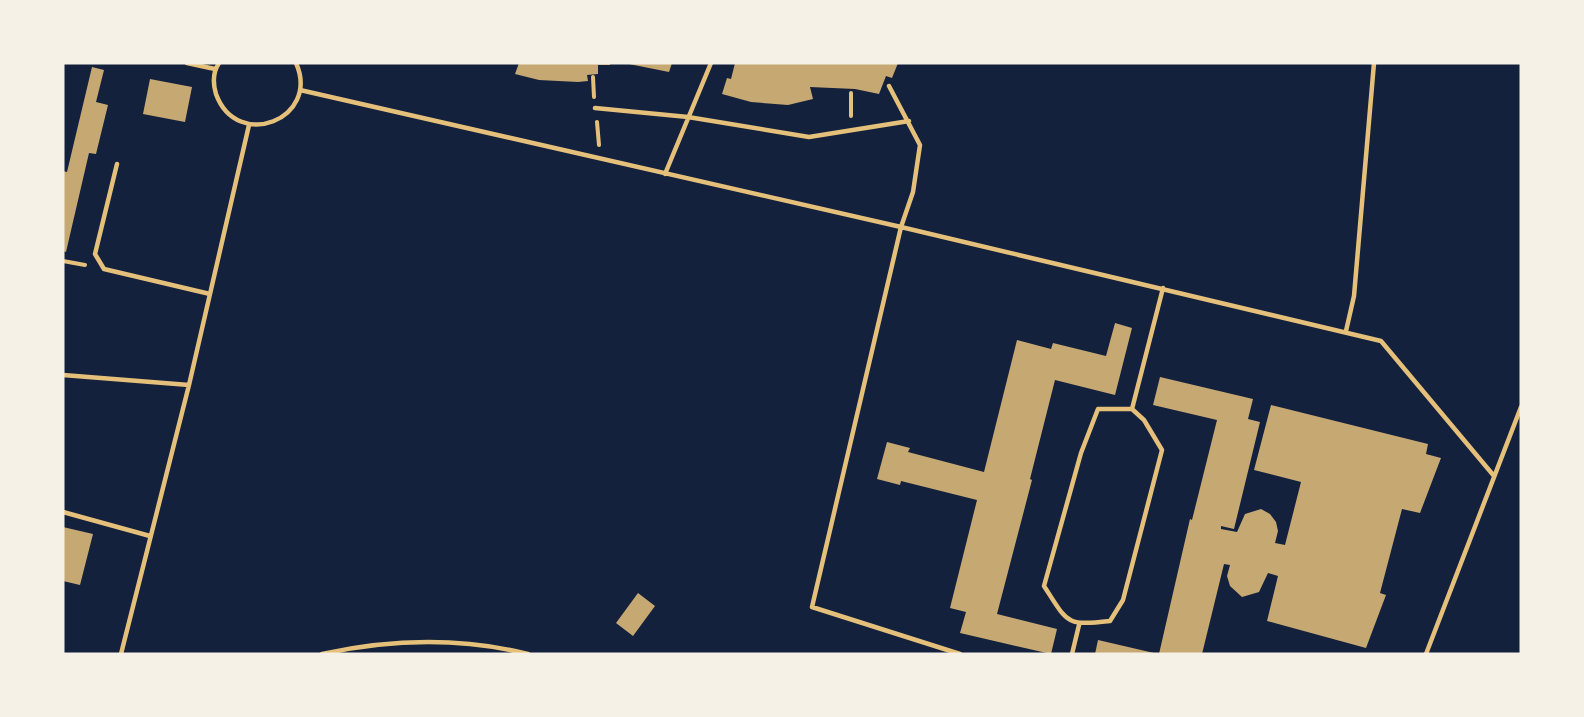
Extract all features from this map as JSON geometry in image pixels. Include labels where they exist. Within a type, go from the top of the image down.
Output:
[{"type":"lane","points":[[187,63],[215,69]]},
{"type":"lane","points":[[219,63],[215,69],[214,87],[220,104],[232,117],[249,124],[266,124],[282,118],[294,106],[300,90],[300,72],[296,63]]},
{"type":"lane","points":[[665,174],[711,63]]},
{"type":"lane","points":[[1346,331],[1354,296],[1374,63]]},
{"type":"lane","points":[[889,86],[920,146],[913,192],[901,227],[812,607],[937,651],[960,654]]},
{"type":"lane","points":[[300,90],[901,227],[1381,341],[1494,476]]},
{"type":"lane","points":[[595,108],[688,117],[808,137],[909,121]]},
{"type":"lane","points":[[121,654],[189,385],[249,124]]},
{"type":"lane","points":[[117,164],[95,254],[104,268],[210,294]]},
{"type":"lane","points":[[1132,408],[1162,288]]},
{"type":"lane","points":[[63,375],[189,385]]},
{"type":"lane","points":[[1426,654],[1521,407]]},
{"type":"lane","points":[[1098,408],[1132,408],[1144,420],[1162,450],[1123,600],[1110,621],[1079,625],[1065,618],[1044,586],[1081,453],[1098,408]]},
{"type":"lane","points":[[63,512],[150,536]]},
{"type":"lane","points":[[1072,654],[1079,625]]},
{"type":"lane","points":[[322,654],[384,644],[455,641],[492,645],[528,654]]},
{"type":"path","points":[[851,93],[851,132]]},
{"type":"building","points":[[519,63],[610,63],[610,65],[598,65],[598,74],[587,75],[588,81],[578,82],[539,80],[515,74]]},
{"type":"building","points":[[624,63],[672,63],[669,72]]},
{"type":"building","points":[[735,63],[898,63],[892,78],[886,76],[879,94],[855,89],[810,87],[813,99],[788,105],[751,102],[722,94],[727,78],[731,79]]},
{"type":"building","points":[[92,67],[104,70],[96,102],[108,105],[96,154],[89,153],[66,252],[63,251],[63,171],[67,172]]},
{"type":"building","points":[[150,79],[192,87],[185,122],[143,114]]},
{"type":"building","points":[[1115,323],[1132,328],[1115,395],[1055,380],[997,614],[1057,629],[1051,654],[960,633],[966,612],[950,608],[977,500],[901,481],[900,485],[877,479],[887,442],[910,448],[908,452],[984,472],[1017,340],[1051,349],[1053,343],[1106,356]]},
{"type":"building","points":[[1160,377],[1253,399],[1248,419],[1260,422],[1234,529],[1221,526],[1221,529],[1237,532],[1245,514],[1261,509],[1270,514],[1276,522],[1278,531],[1275,543],[1285,545],[1301,482],[1254,470],[1271,405],[1428,444],[1426,454],[1441,458],[1420,513],[1402,509],[1380,593],[1386,595],[1366,648],[1267,621],[1278,576],[1268,573],[1259,592],[1242,597],[1230,586],[1227,576],[1230,565],[1224,564],[1202,654],[1159,654],[1190,519],[1192,520],[1217,420],[1153,405]]},
{"type":"building","points":[[63,527],[93,534],[80,585],[63,581]]},
{"type":"building","points":[[638,593],[655,606],[633,636],[616,623]]},
{"type":"building","points":[[1098,640],[1154,653],[1154,654],[1095,654]]}]
